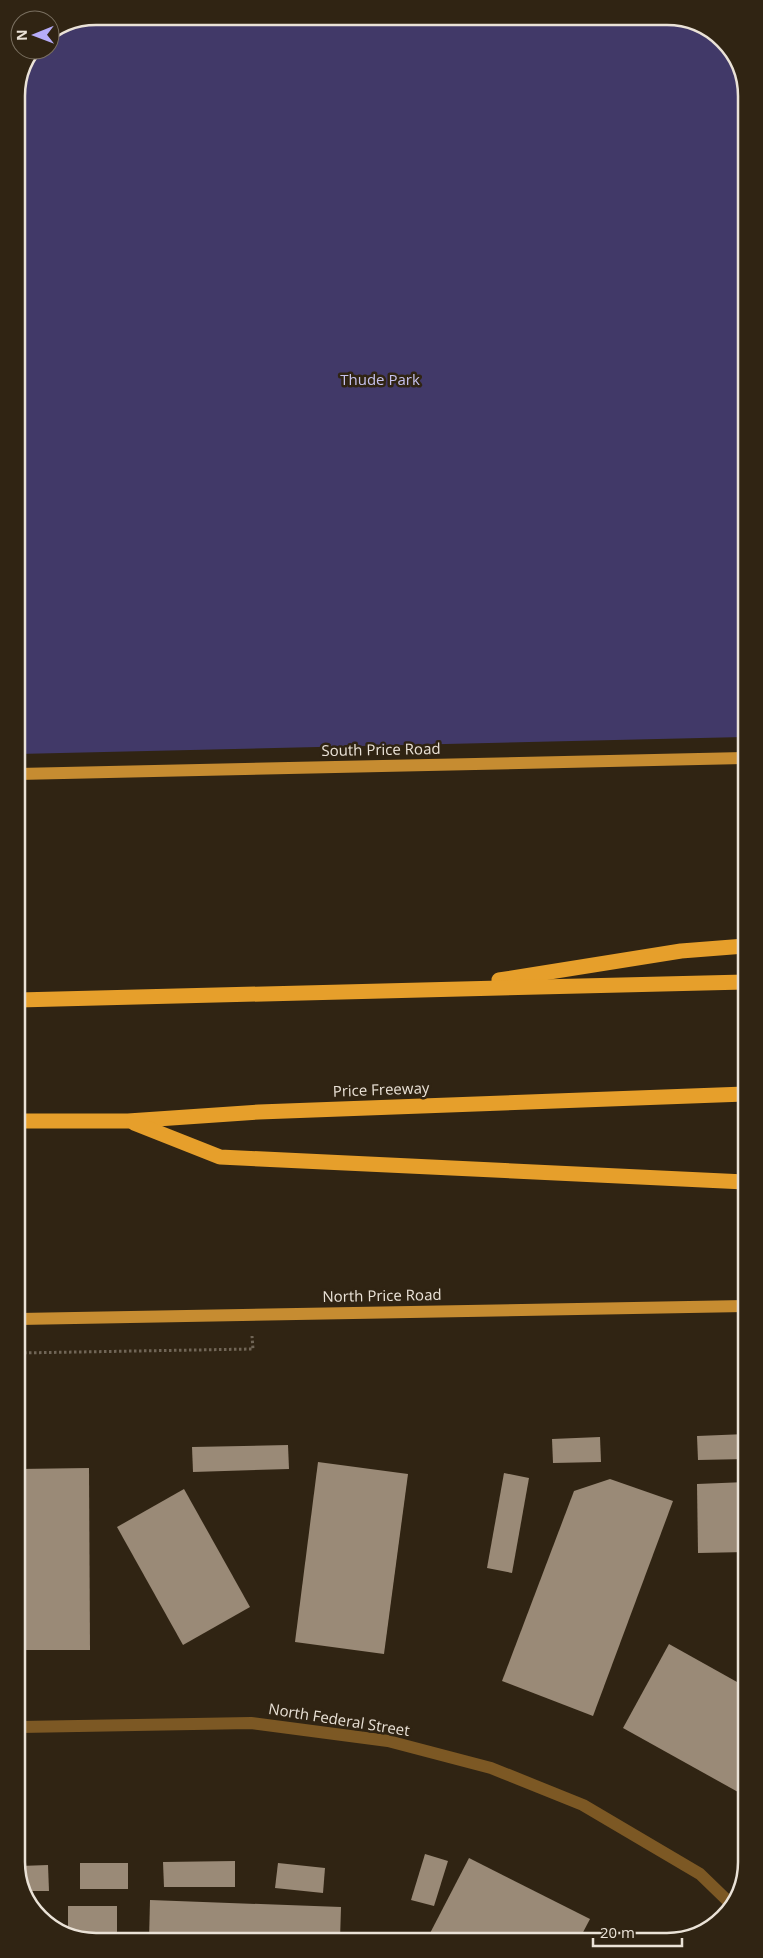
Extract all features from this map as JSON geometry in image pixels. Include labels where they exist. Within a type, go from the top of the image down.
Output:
[{"type":"highway","points":[[440,989],[681,951],[738,947]]},
{"type":"highway","points":[[25,1000],[738,982]]},
{"type":"highway","name":"Price Freeway","points":[[25,1121],[128,1121],[259,1112],[738,1094]]},
{"type":"highway","points":[[128,1121],[220,1157],[738,1182]]},
{"type":"main road","name":"South Price Road","points":[[25,774],[738,758]]},
{"type":"main road","name":"North Price Road","points":[[25,1319],[738,1306]]},
{"type":"street","name":"North Federal Street","points":[[25,1727],[251,1723],[396,1743],[490,1768],[583,1805],[700,1874],[727,1899]]},
{"type":"path","points":[[25,1353],[253,1349]]},
{"type":"green space","name":"Thude Park","points":[[96,25],[671,25],[694,30],[717,46],[734,73],[738,96],[738,737],[25,754],[25,92],[27,78],[35,60],[60,60],[60,36],[69,30],[82,26]]},
{"type":"building","points":[[738,1434],[738,1459],[698,1460],[697,1436]]},
{"type":"building","points":[[600,1437],[601,1462],[553,1463],[552,1439]]},
{"type":"building","points":[[288,1445],[289,1469],[193,1472],[192,1447]]},
{"type":"building","points":[[318,1462],[408,1474],[384,1654],[295,1642]]},
{"type":"building","points":[[89,1468],[90,1650],[25,1650],[25,1469]]},
{"type":"building","points":[[504,1473],[529,1478],[512,1573],[487,1568]]},
{"type":"building","points":[[610,1479],[673,1501],[593,1716],[502,1681],[574,1491]]},
{"type":"building","points":[[738,1482],[738,1552],[698,1553],[697,1484]]},
{"type":"building","points":[[184,1489],[250,1607],[183,1645],[117,1527]]},
{"type":"building","points":[[669,1644],[738,1683],[738,1792],[623,1728]]},
{"type":"building","points":[[425,1854],[448,1861],[434,1906],[411,1900]]},
{"type":"building","points":[[469,1858],[590,1919],[583,1933],[430,1933]]},
{"type":"building","points":[[235,1861],[235,1887],[164,1887],[163,1862]]},
{"type":"building","points":[[80,1863],[128,1863],[128,1889],[80,1889]]},
{"type":"building","points":[[278,1863],[325,1868],[323,1893],[275,1888]]},
{"type":"building","points":[[48,1865],[49,1891],[31,1891],[26,1876],[25,1866]]},
{"type":"building","points":[[150,1900],[341,1907],[340,1933],[149,1933]]},
{"type":"building","points":[[68,1906],[117,1906],[117,1933],[82,1932],[68,1927]]}]
